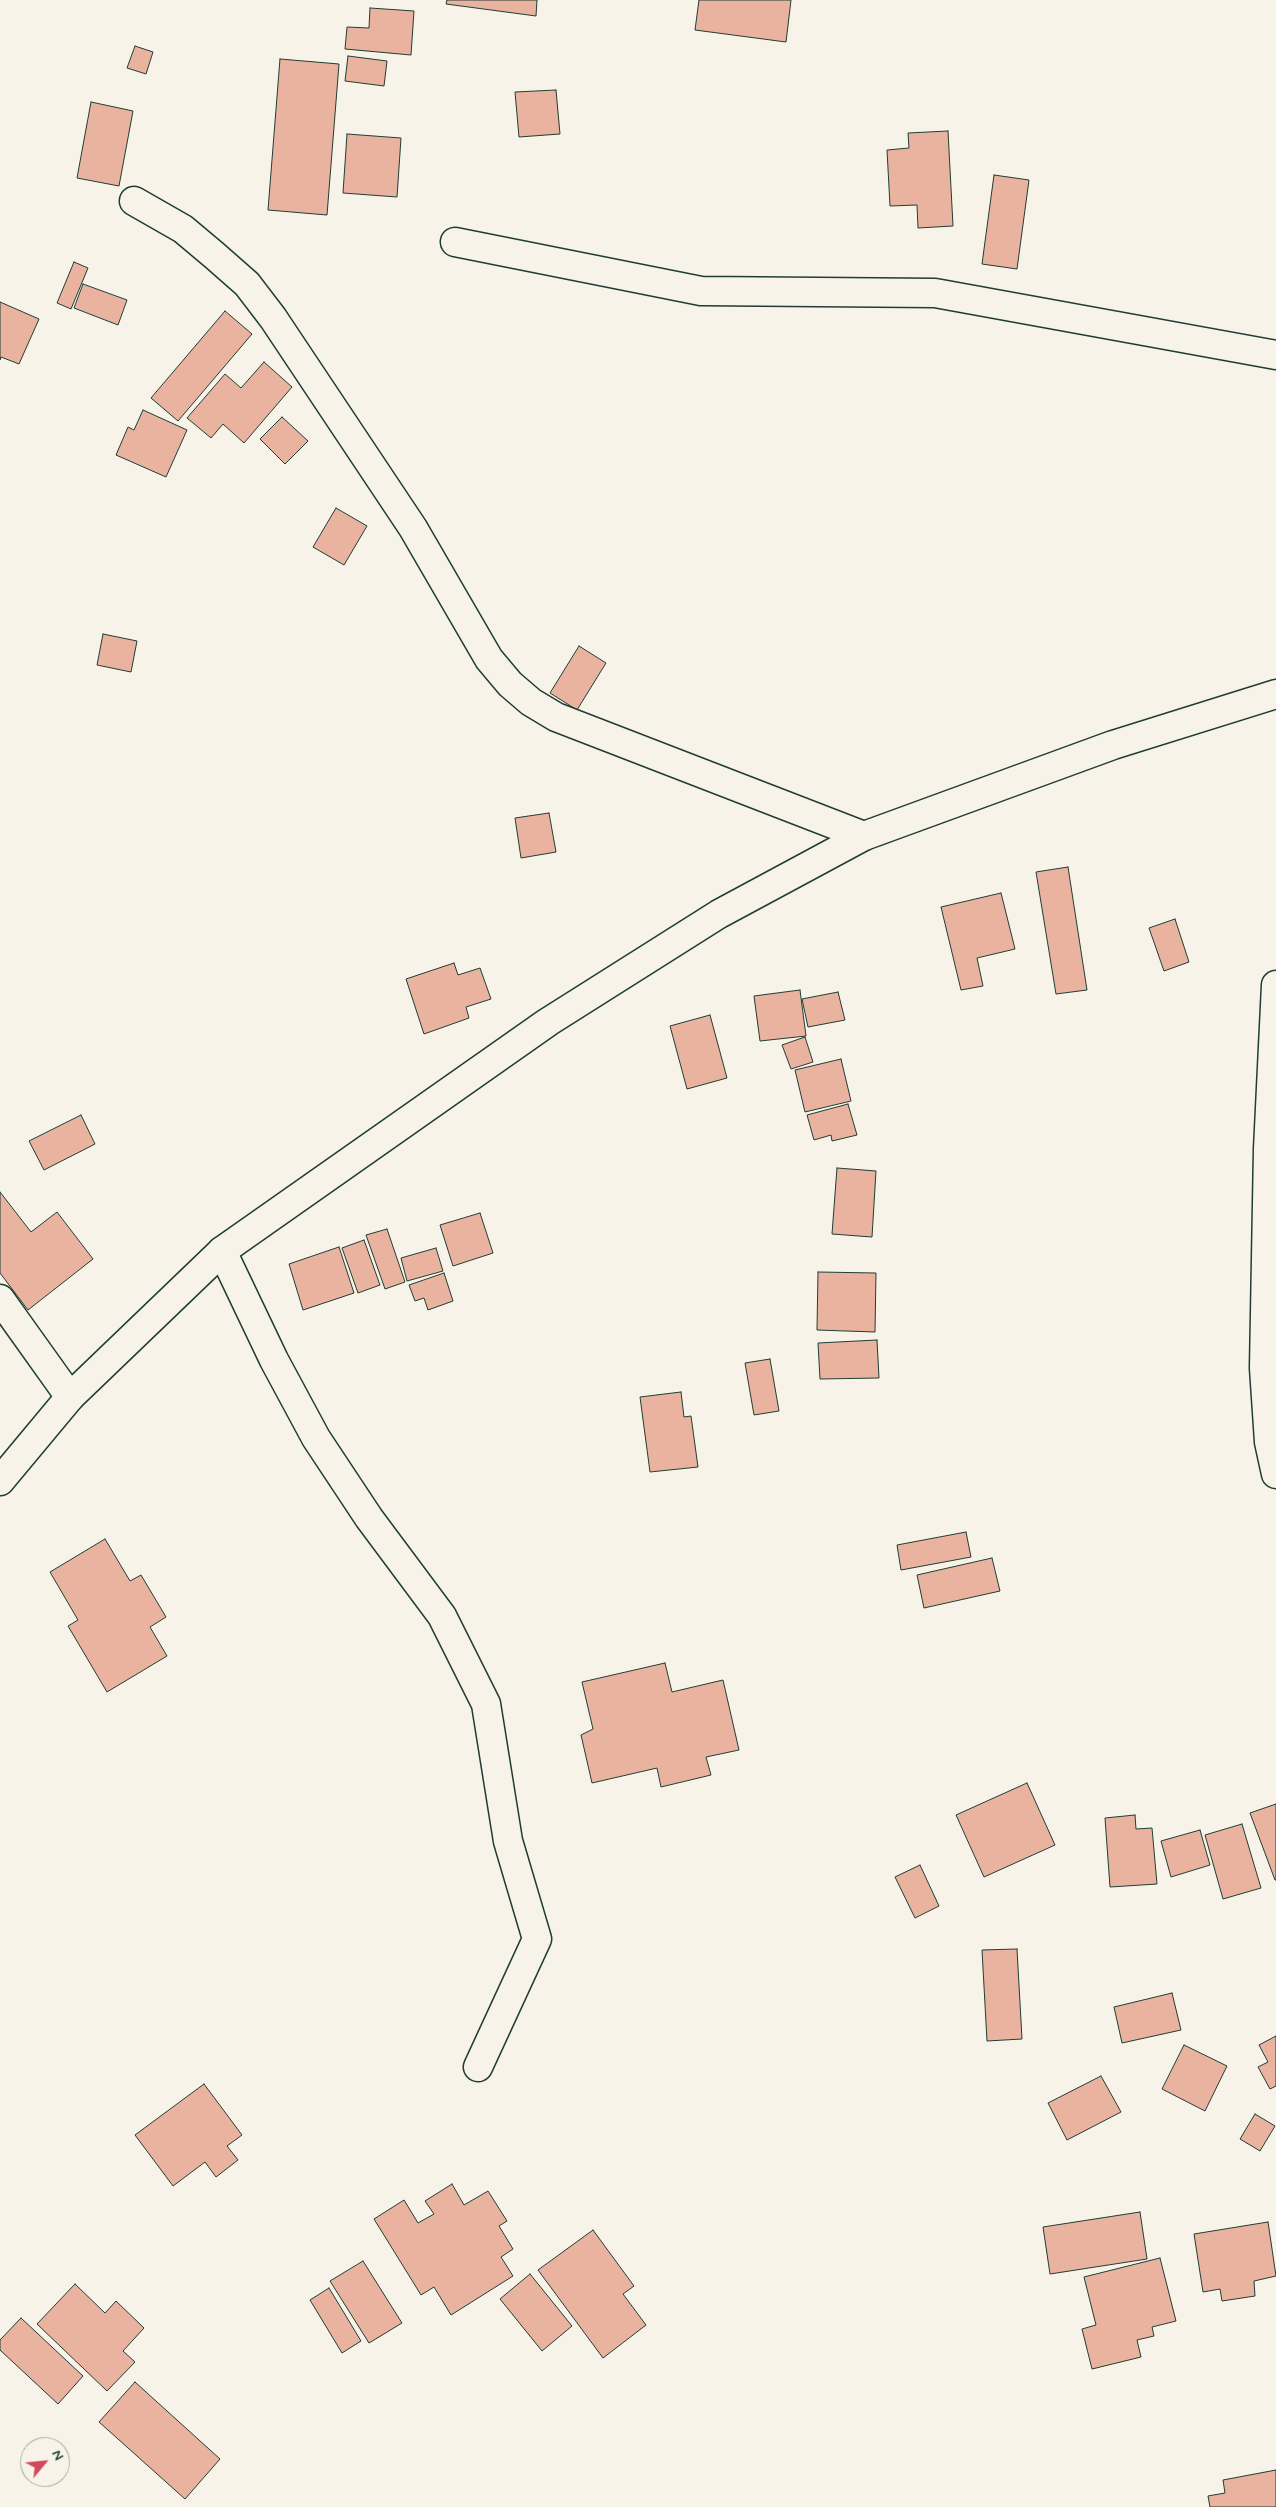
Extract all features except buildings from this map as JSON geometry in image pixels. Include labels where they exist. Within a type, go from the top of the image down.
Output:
[{"type":"street","points":[[134,201],[183,229],[247,284],[273,318],[413,528],[489,659],[510,684],[531,702],[556,717],[864,836]]},
{"type":"street","points":[[455,242],[701,291],[935,293],[1276,356]]},
{"type":"street","points":[[0,1481],[70,1397],[222,1251],[548,1022],[718,914],[864,836],[1112,745],[1276,694]]},
{"type":"street","points":[[1276,985],[1268,1149],[1264,1368],[1269,1442],[1276,1474]]},
{"type":"street","points":[[222,1251],[274,1360],[316,1438],[369,1518],[442,1616],[486,1704],[508,1841],[537,1939],[478,2067]]},
{"type":"street","points":[[0,1299],[70,1397]]}]
